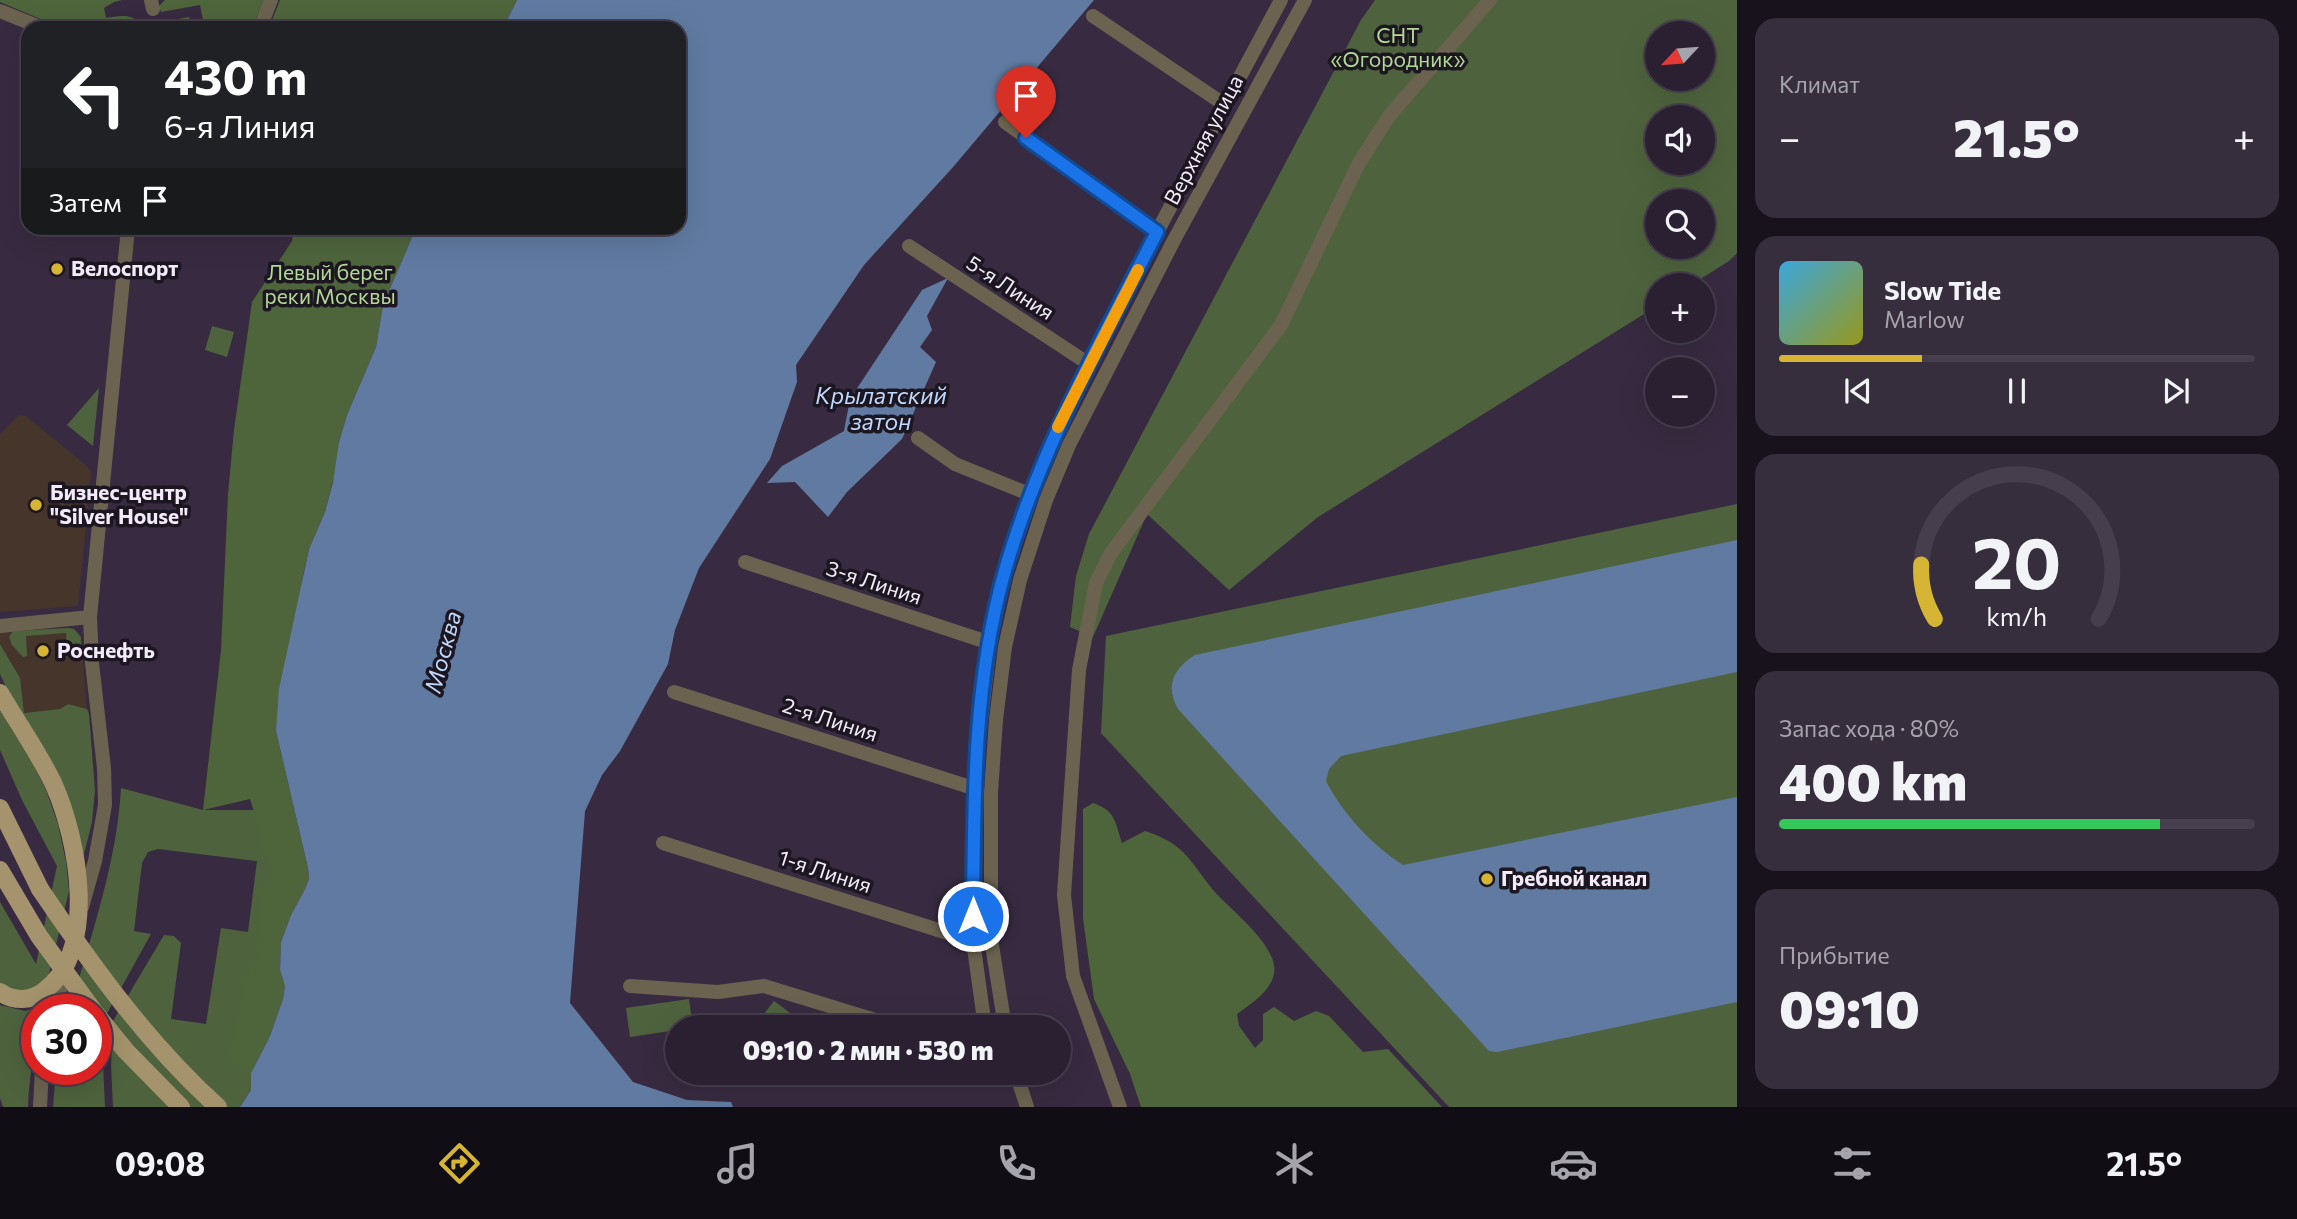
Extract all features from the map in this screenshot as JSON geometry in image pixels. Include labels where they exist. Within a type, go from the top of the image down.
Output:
[{"type":"main road","points":[[0,693],[46,770],[61,803],[75,860],[79,918],[67,964],[53,984],[31,999],[18,999],[0,992]]},
{"type":"main road","points":[[0,808],[40,889],[104,980],[149,1037],[218,1107]]},
{"type":"main road","points":[[0,870],[39,936],[81,994]]},
{"type":"main road","points":[[112,1034],[181,1107]]},
{"type":"street","points":[[263,21],[271,0]]},
{"type":"street","points":[[983,1015],[973,941],[974,788],[990,643],[1004,575],[1029,495],[1058,428],[1157,232],[1281,0]]},
{"type":"street","name":"Верхняя улица","points":[[1003,1015],[991,939],[991,792],[1005,647],[1020,580],[1046,500],[1069,445],[1174,240],[1305,0]]},
{"type":"street","points":[[1471,20],[1473,0]]},
{"type":"street","points":[[1120,1107],[1073,976],[1064,895],[1079,670],[1096,583],[1111,553],[1281,325],[1358,165],[1389,116],[1490,0]]},
{"type":"street","points":[[0,11],[25,21]]},
{"type":"street","points":[[1093,16],[1225,105]]},
{"type":"street","points":[[1004,122],[1157,232]]},
{"type":"street","points":[[79,918],[103,821],[105,788],[90,617],[127,235]]},
{"type":"street","name":"5-я Линия","points":[[909,246],[1089,364]]},
{"type":"street","points":[[918,438],[955,464],[1029,495]]},
{"type":"street","name":"3-я Линия","points":[[745,562],[990,643]]},
{"type":"street","points":[[0,626],[90,617]]},
{"type":"street","name":"2-я Линия","points":[[674,692],[974,788]]},
{"type":"street","name":"1-я Линия","points":[[663,842],[973,941]]},
{"type":"street","points":[[59,994],[67,964]]},
{"type":"street","points":[[630,986],[718,992],[764,986],[859,1015]]},
{"type":"street","points":[[40,1107],[41,1085]]},
{"type":"street","points":[[1020,1085],[1027,1107]]},
{"type":"shaded area","points":[[19,415],[26,416],[88,467],[91,473],[78,606],[0,612],[0,434]]},
{"type":"shaded area","points":[[74,629],[81,637],[87,709],[68,704],[60,709],[23,713],[20,678],[0,644],[0,632]]},
{"type":"green space","points":[[122,0],[104,8],[106,18],[120,16],[137,21],[45,21],[0,2]]},
{"type":"green space","points":[[165,0],[264,0],[255,21],[197,21],[203,20],[200,5],[161,12],[159,6]]},
{"type":"green space","points":[[280,0],[517,0],[506,21],[272,21]]},
{"type":"green space","name":"СНТ «Огородник»","points":[[1375,0],[1737,0],[1737,253],[1729,261],[1710,273],[1645,273],[1645,313],[1318,517],[1229,590],[1147,514],[1093,637],[1070,627],[1076,576],[1089,534],[1361,20]]},
{"type":"green space","points":[[189,17],[191,21],[168,21]]},
{"type":"green space","name":"Левый берег реки Москвы","points":[[293,235],[413,235],[383,305],[376,347],[347,415],[325,512],[309,549],[304,571],[276,731],[309,879],[281,942],[280,970],[285,986],[283,999],[270,1036],[251,1073],[239,1067],[229,1054],[239,1016],[242,989],[265,942],[258,930],[259,896],[273,880],[273,869],[262,849],[262,838],[250,799],[203,810],[221,650],[228,494],[234,430],[252,302],[292,241]]},
{"type":"green space","points":[[212,326],[234,332],[227,357],[205,350]]},
{"type":"green space","points":[[99,388],[93,446],[67,425]]},
{"type":"green space","name":"Гребной канал","points":[[1737,504],[1737,1107],[1449,1107],[1101,733],[1106,636]]},
{"type":"green space","points":[[74,629],[81,637],[81,649],[71,654],[67,650],[66,633],[26,636],[27,656],[23,657],[12,645],[9,637],[13,631]]},
{"type":"green space","points":[[0,644],[20,678],[24,713],[60,709],[68,704],[87,709],[89,714],[95,790],[92,822],[83,858],[0,674]]},
{"type":"green space","points":[[0,711],[30,758],[46,790],[58,824],[66,862],[69,891],[48,978],[29,994],[0,985],[0,902],[36,964],[57,866],[22,800],[0,750]]},
{"type":"green space","points":[[121,788],[203,810],[296,810],[251,1073],[251,1090],[240,1107],[113,1107],[113,1021],[164,935],[174,936],[181,943],[171,1019],[206,1024],[221,928],[248,932],[257,861],[158,849],[148,852],[142,863],[134,931],[151,934],[112,1004],[112,994],[75,994],[108,872]]},
{"type":"green space","points":[[1093,803],[1110,814],[1116,823],[1122,843],[1145,831],[1179,848],[1213,890],[1265,945],[1274,965],[1272,981],[1262,994],[1237,1014],[1239,1026],[1255,1048],[1263,1040],[1263,1014],[1274,1007],[1294,1021],[1316,1011],[1329,1016],[1363,1052],[1388,1049],[1442,1107],[1141,1107],[1130,1074],[1094,999],[1083,918],[1083,809]]},
{"type":"green space","points":[[689,999],[691,1015],[665,1015],[665,1032],[630,1037],[626,1008]]},
{"type":"green space","points":[[774,1001],[793,1015],[763,1015]]},
{"type":"green space","points":[[0,1005],[21,1010],[21,1085],[30,1085],[28,1107],[3,1107],[0,1098]]},
{"type":"green space","points":[[55,1085],[104,1085],[105,1107],[53,1107]]},
{"type":"water","name":"Москва","points":[[517,0],[1094,0],[954,166],[864,265],[796,365],[797,382],[770,459],[699,568],[675,630],[668,664],[620,751],[602,775],[585,811],[570,1003],[633,1082],[687,1100],[731,1102],[733,1107],[240,1107],[251,1090],[251,1073],[270,1036],[283,999],[285,986],[280,970],[281,942],[309,879],[276,731],[279,689],[309,549],[325,512],[339,442],[347,415],[376,347],[383,305],[413,235],[686,235],[686,21],[506,21]]},
{"type":"water","name":"Крылатский затон","points":[[948,278],[927,316],[932,330],[920,347],[936,362],[902,439],[847,492],[828,517],[795,482],[767,483],[782,466],[844,431],[850,399],[922,290]]},
{"type":"water","name":"Гребной канал","points":[[1737,540],[1737,672],[1341,756],[1329,769],[1326,781],[1359,828],[1403,865],[1737,797],[1737,1002],[1497,1052],[1489,1051],[1178,709],[1174,701],[1173,679],[1181,666],[1195,655]]},
{"type":"slow traffic","points":[[1058,427],[1138,270]]},
{"type":"place","name":"Велоспорт","points":[[57,269]]},
{"type":"place","name":"Бизнес-центр \"Silver House\"","points":[[36,505]]},
{"type":"place","name":"Роснефть","points":[[43,651]]},
{"type":"place","name":"Гребной канал","points":[[1487,879]]},
{"type":"route","points":[[973,916],[974,788],[979,721],[990,643],[1004,575],[1029,495],[1058,428],[1157,232],[1026,138]]}]
